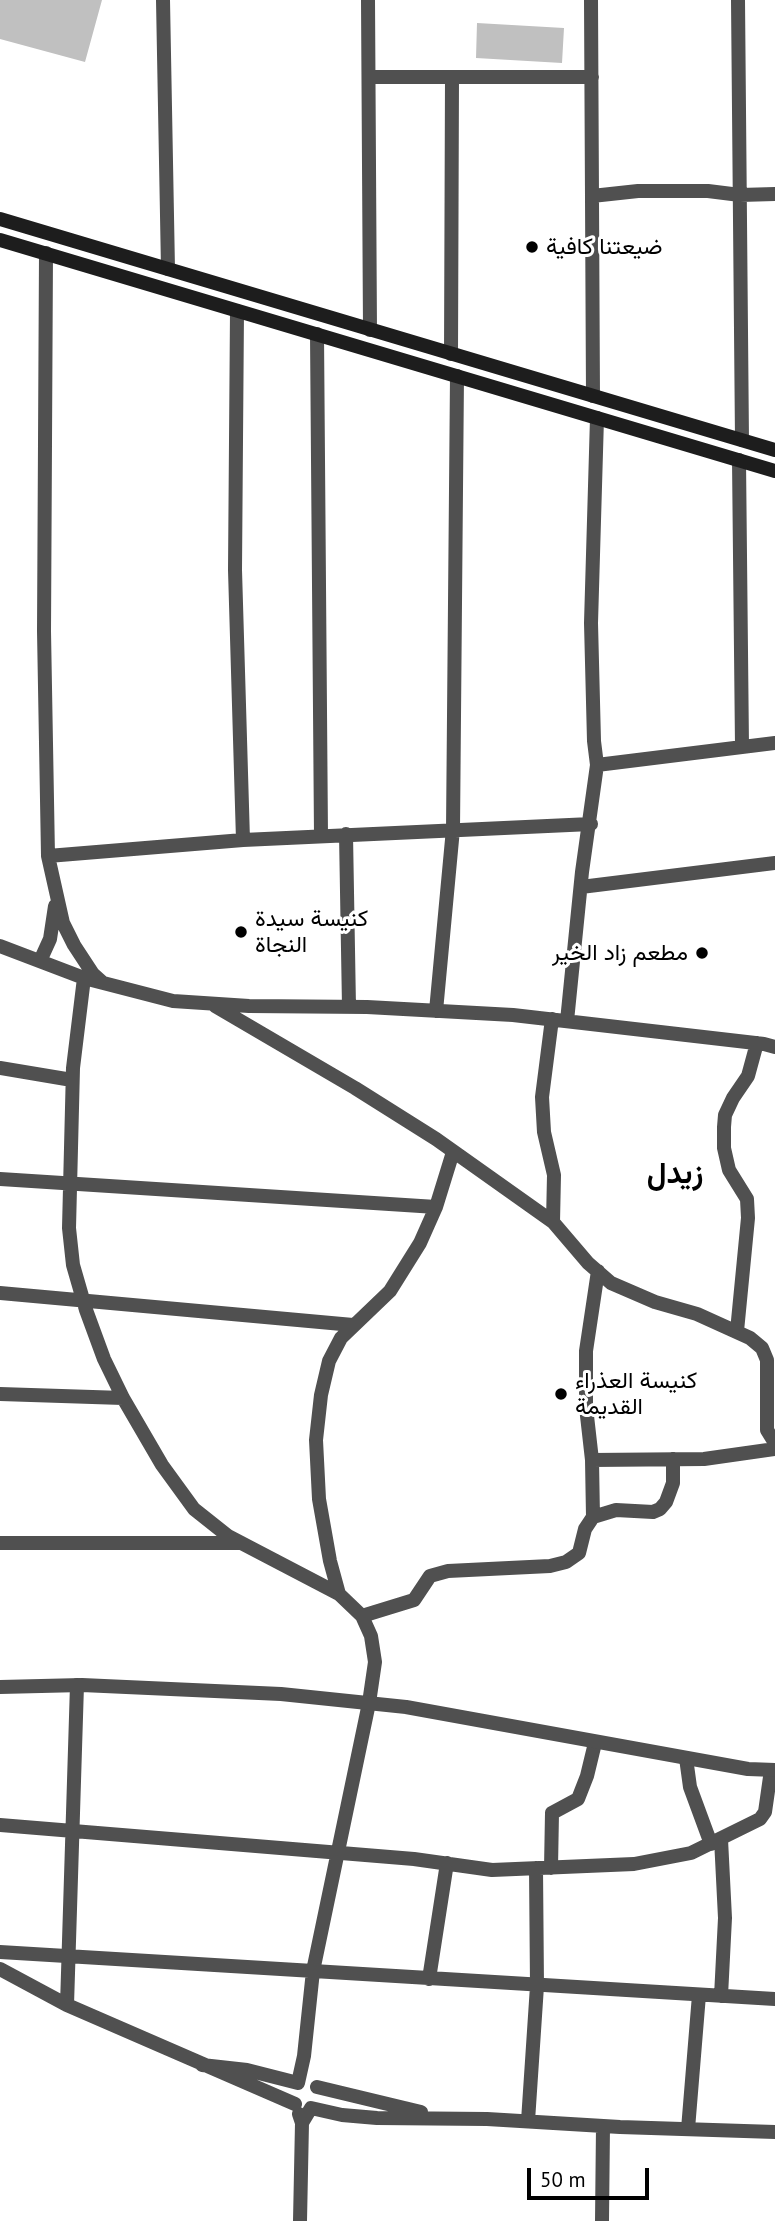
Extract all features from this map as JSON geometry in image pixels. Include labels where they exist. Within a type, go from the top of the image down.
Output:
[{"type":"main road","points":[[0,219],[775,450]]},
{"type":"main road","points":[[0,240],[775,471]]},
{"type":"street","points":[[163,0],[168,269]]},
{"type":"street","points":[[368,0],[370,330]]},
{"type":"street","points":[[591,0],[593,396]]},
{"type":"street","points":[[738,0],[742,440]]},
{"type":"street","points":[[369,77],[592,77]]},
{"type":"street","points":[[451,354],[452,77]]},
{"type":"street","points":[[592,197],[638,191],[775,194]]},
{"type":"street","points":[[46,253],[44,631],[48,856],[63,923],[93,974],[103,983]]},
{"type":"street","points":[[237,311],[235,570],[243,840]]},
{"type":"street","points":[[317,334],[321,836]]},
{"type":"street","points":[[436,1010],[453,829],[457,376]]},
{"type":"street","points":[[553,1222],[554,1175],[544,1132],[542,1097],[560,1020],[591,824],[597,765],[591,623],[597,418]]},
{"type":"street","points":[[739,460],[742,747]]},
{"type":"street","points":[[597,765],[775,743]]},
{"type":"street","points":[[48,856],[243,840],[591,824]]},
{"type":"street","points":[[346,834],[349,1007]]},
{"type":"street","points":[[581,887],[775,863]]},
{"type":"street","points":[[40,961],[50,939],[57,894]]},
{"type":"street","points":[[0,946],[84,978],[173,1001],[249,1006],[436,1010],[560,1020],[775,1047]]},
{"type":"street","points":[[84,978],[72,1080],[69,1228],[73,1265],[104,1359],[162,1465],[194,1509],[228,1536],[339,1594],[362,1616],[371,1636],[375,1662],[369,1703],[313,1972],[304,2056],[309,2084],[318,2100],[301,2106]]},
{"type":"street","points":[[211,1004],[355,1088],[453,1152],[553,1222],[611,1283],[737,1331],[762,1348],[771,1368],[767,1430],[775,1446],[704,1459],[592,1460]]},
{"type":"street","points":[[737,1331],[748,1218],[747,1199],[729,1170],[724,1147],[724,1127],[725,1115],[733,1098],[748,1076],[757,1043]]},
{"type":"street","points":[[0,1068],[72,1080]]},
{"type":"street","points":[[339,1594],[319,1499],[316,1440],[321,1395],[329,1361],[341,1338],[390,1291],[420,1243],[436,1207],[453,1152]]},
{"type":"street","points":[[0,1179],[436,1207]]},
{"type":"street","points":[[362,1616],[414,1600],[430,1576],[448,1572],[550,1566],[566,1562],[579,1553],[585,1529],[593,1517],[592,1460],[586,1407],[586,1351],[598,1271]]},
{"type":"street","points":[[0,1293],[353,1325]]},
{"type":"street","points":[[0,1394],[123,1398]]},
{"type":"street","points":[[593,1517],[616,1510],[653,1512],[660,1509],[666,1502],[673,1483],[673,1459]]},
{"type":"street","points":[[0,1542],[242,1543]]},
{"type":"street","points":[[67,2005],[78,1685]]},
{"type":"street","points":[[0,1687],[78,1685],[281,1694],[369,1703],[406,1707],[748,1769],[773,1770],[765,1812],[760,1819],[691,1853],[634,1864],[492,1870],[338,1853],[0,1825]]},
{"type":"street","points":[[528,2121],[544,1868],[552,1813],[578,1799],[596,1743]]},
{"type":"street","points":[[686,1758],[690,1787],[716,1841],[725,1919],[721,1996]]},
{"type":"street","points":[[429,1979],[447,1863]]},
{"type":"street","points":[[0,1952],[775,1999]]},
{"type":"street","points":[[0,1969],[67,2005],[202,2065],[301,2106],[342,2115],[775,2132]]},
{"type":"street","points":[[688,2129],[699,1995]]},
{"type":"street","points":[[202,2065],[247,2070],[446,2118]]},
{"type":"street","points":[[300,2221],[301,2106],[291,2094],[309,2084]]},
{"type":"street","points":[[602,2221],[603,2126]]},
{"type":"building","points":[[0,0],[102,0],[85,62],[0,39]]},
{"type":"building","points":[[477,23],[564,28],[562,63],[476,58]]},
{"type":"place","name":"ضيعتنا كافية","points":[[532,247]]},
{"type":"place","name":"كنيسة سيدة النجاة","points":[[241,932]]},
{"type":"place","name":"مطعم زاد الخير","points":[[702,953]]},
{"type":"place","name":"كنيسة العذراء القديمة","points":[[561,1394]]},
{"type":"district","name":"زيدل","points":[[675,1174]]}]
